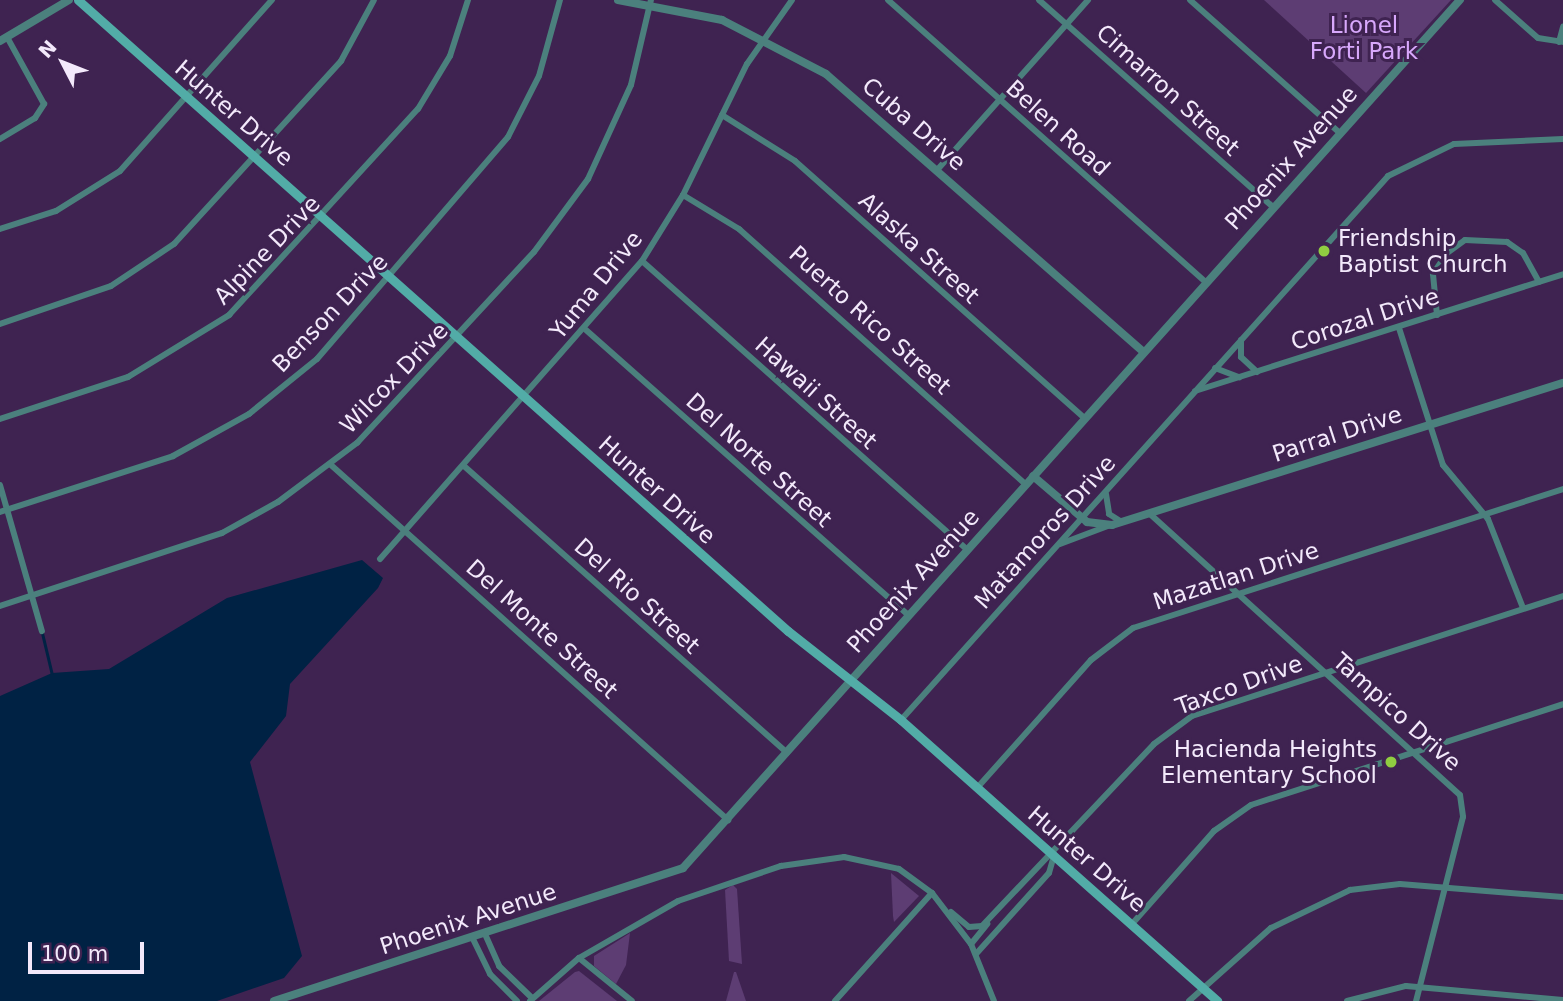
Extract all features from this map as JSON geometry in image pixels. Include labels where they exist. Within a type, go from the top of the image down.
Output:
[{"type":"main road","name":"Hunter Drive","points":[[78,0],[788,631],[852,678],[901,720],[1132,924],[1206,996],[1217,1001]]},
{"type":"street","points":[[0,139],[35,118],[44,104],[3,39],[69,0]]},
{"type":"street","points":[[0,229],[56,211],[107,181],[272,0]]},
{"type":"street","points":[[0,324],[63,306],[144,267],[189,231],[341,61],[374,0]]},
{"type":"street","name":"Alpine Drive","points":[[0,419],[103,387],[173,355],[250,297],[323,218],[435,83],[468,0]]},
{"type":"street","name":"Benson Drive","points":[[4,511],[141,469],[228,428],[317,359],[508,137],[539,76],[561,0]]},
{"type":"street","name":"Cuba Drive","points":[[618,0],[651,2],[709,16],[763,38],[826,74],[938,169],[1143,352]]},
{"type":"street","name":"Yuma Drive","points":[[380,559],[586,330],[642,261],[683,195],[763,38],[792,0]]},
{"type":"street","name":"Belen Road","points":[[888,0],[1206,282]]},
{"type":"street","name":"Cimarron Street","points":[[1039,0],[1273,207]]},
{"type":"street","points":[[938,169],[1088,0]]},
{"type":"street","points":[[1190,0],[1340,132]]},
{"type":"street","name":"Phoenix Avenue","points":[[274,1001],[672,874],[729,820],[852,678],[1460,0]]},
{"type":"street","points":[[1495,0],[1538,38],[1561,42],[1563,27]]},
{"type":"street","name":"Wilcox Drive","points":[[0,606],[205,541],[331,465],[457,338],[588,179],[631,85],[651,2]]},
{"type":"street","name":"Alaska Street","points":[[722,115],[795,161],[1084,418]]},
{"type":"street","name":"Matamoros Drive","points":[[901,720],[1083,519],[1193,391],[1401,166],[1461,143],[1563,139]]},
{"type":"street","name":"Puerto Rico Street","points":[[683,195],[739,229],[1025,484]]},
{"type":"street","points":[[1437,314],[1433,274],[1447,253],[1465,240],[1507,242],[1539,282]]},
{"type":"street","name":"Hawaii Street","points":[[642,261],[967,550]]},
{"type":"street","name":"Corozal Drive","points":[[1193,391],[1563,274]]},
{"type":"street","points":[[1399,328],[1443,465],[1484,513],[1523,608]]},
{"type":"street","name":"Del Norte Street","points":[[586,330],[909,616]]},
{"type":"street","points":[[1242,338],[1241,357],[1257,372]]},
{"type":"street","points":[[1215,368],[1242,377]]},
{"type":"street","name":"Parral Drive","points":[[1058,545],[1112,525],[1563,383]]},
{"type":"street","name":"Del Monte Street","points":[[331,465],[729,820]]},
{"type":"street","name":"Del Rio Street","points":[[464,466],[788,753]]},
{"type":"street","points":[[1033,477],[1083,519]]},
{"type":"street","points":[[0,485],[4,511],[42,631]]},
{"type":"street","points":[[1109,487],[1106,508],[1122,522]]},
{"type":"street","name":"Mazatlan Drive","points":[[977,788],[1116,638],[1237,593],[1563,489]]},
{"type":"street","name":"Tampico Drive","points":[[1150,514],[1418,753],[1462,800],[1446,886],[1416,1001]]},
{"type":"street","name":"Parral Drive","points":[[1083,519],[1112,525]]},
{"type":"street","name":"Taxco Drive","points":[[1054,855],[1178,724],[1325,671],[1563,596]]},
{"type":"street","points":[[1132,924],[1238,812],[1563,704]]},
{"type":"street","points":[[971,944],[1039,863],[1054,855]]},
{"type":"street","points":[[976,954],[1049,873],[1054,855]]},
{"type":"street","points":[[485,934],[499,966],[531,1000],[579,958],[699,891],[801,862],[865,859],[899,869],[932,893],[969,928],[990,919]]},
{"type":"street","points":[[1189,1001],[1206,996],[1257,939],[1315,902],[1370,886],[1446,886],[1563,897]]},
{"type":"street","points":[[835,1001],[932,893]]},
{"type":"street","points":[[951,912],[976,954],[994,1001]]},
{"type":"street","points":[[473,939],[490,974],[517,1001]]},
{"type":"street","points":[[579,958],[632,1001]]},
{"type":"street","points":[[1347,1001],[1388,987],[1419,986],[1563,1000]]},
{"type":"green space","name":"Lionel Forti Park","points":[[1264,0],[1451,0],[1366,93]]},
{"type":"green space","points":[[891,873],[919,896],[894,922],[893,916]]},
{"type":"green space","points":[[733,885],[737,889],[742,964],[729,961],[725,890]]},
{"type":"green space","points":[[630,933],[626,965],[616,984],[594,966],[594,956]]},
{"type":"green space","points":[[579,971],[617,1001],[539,1001],[575,972]]},
{"type":"green space","points":[[736,972],[746,1001],[726,1001]]},
{"type":"water","points":[[362,560],[383,578],[378,588],[290,684],[286,716],[250,762],[302,956],[284,978],[217,1001],[0,1001],[0,696],[52,673],[109,669],[227,598]]},
{"type":"waterway","points":[[42,631],[52,673]]},
{"type":"place","name":"Friendship Baptist Church","points":[[1324,251]]},
{"type":"place","name":"Hacienda Heights Elementary School","points":[[1391,762]]}]
